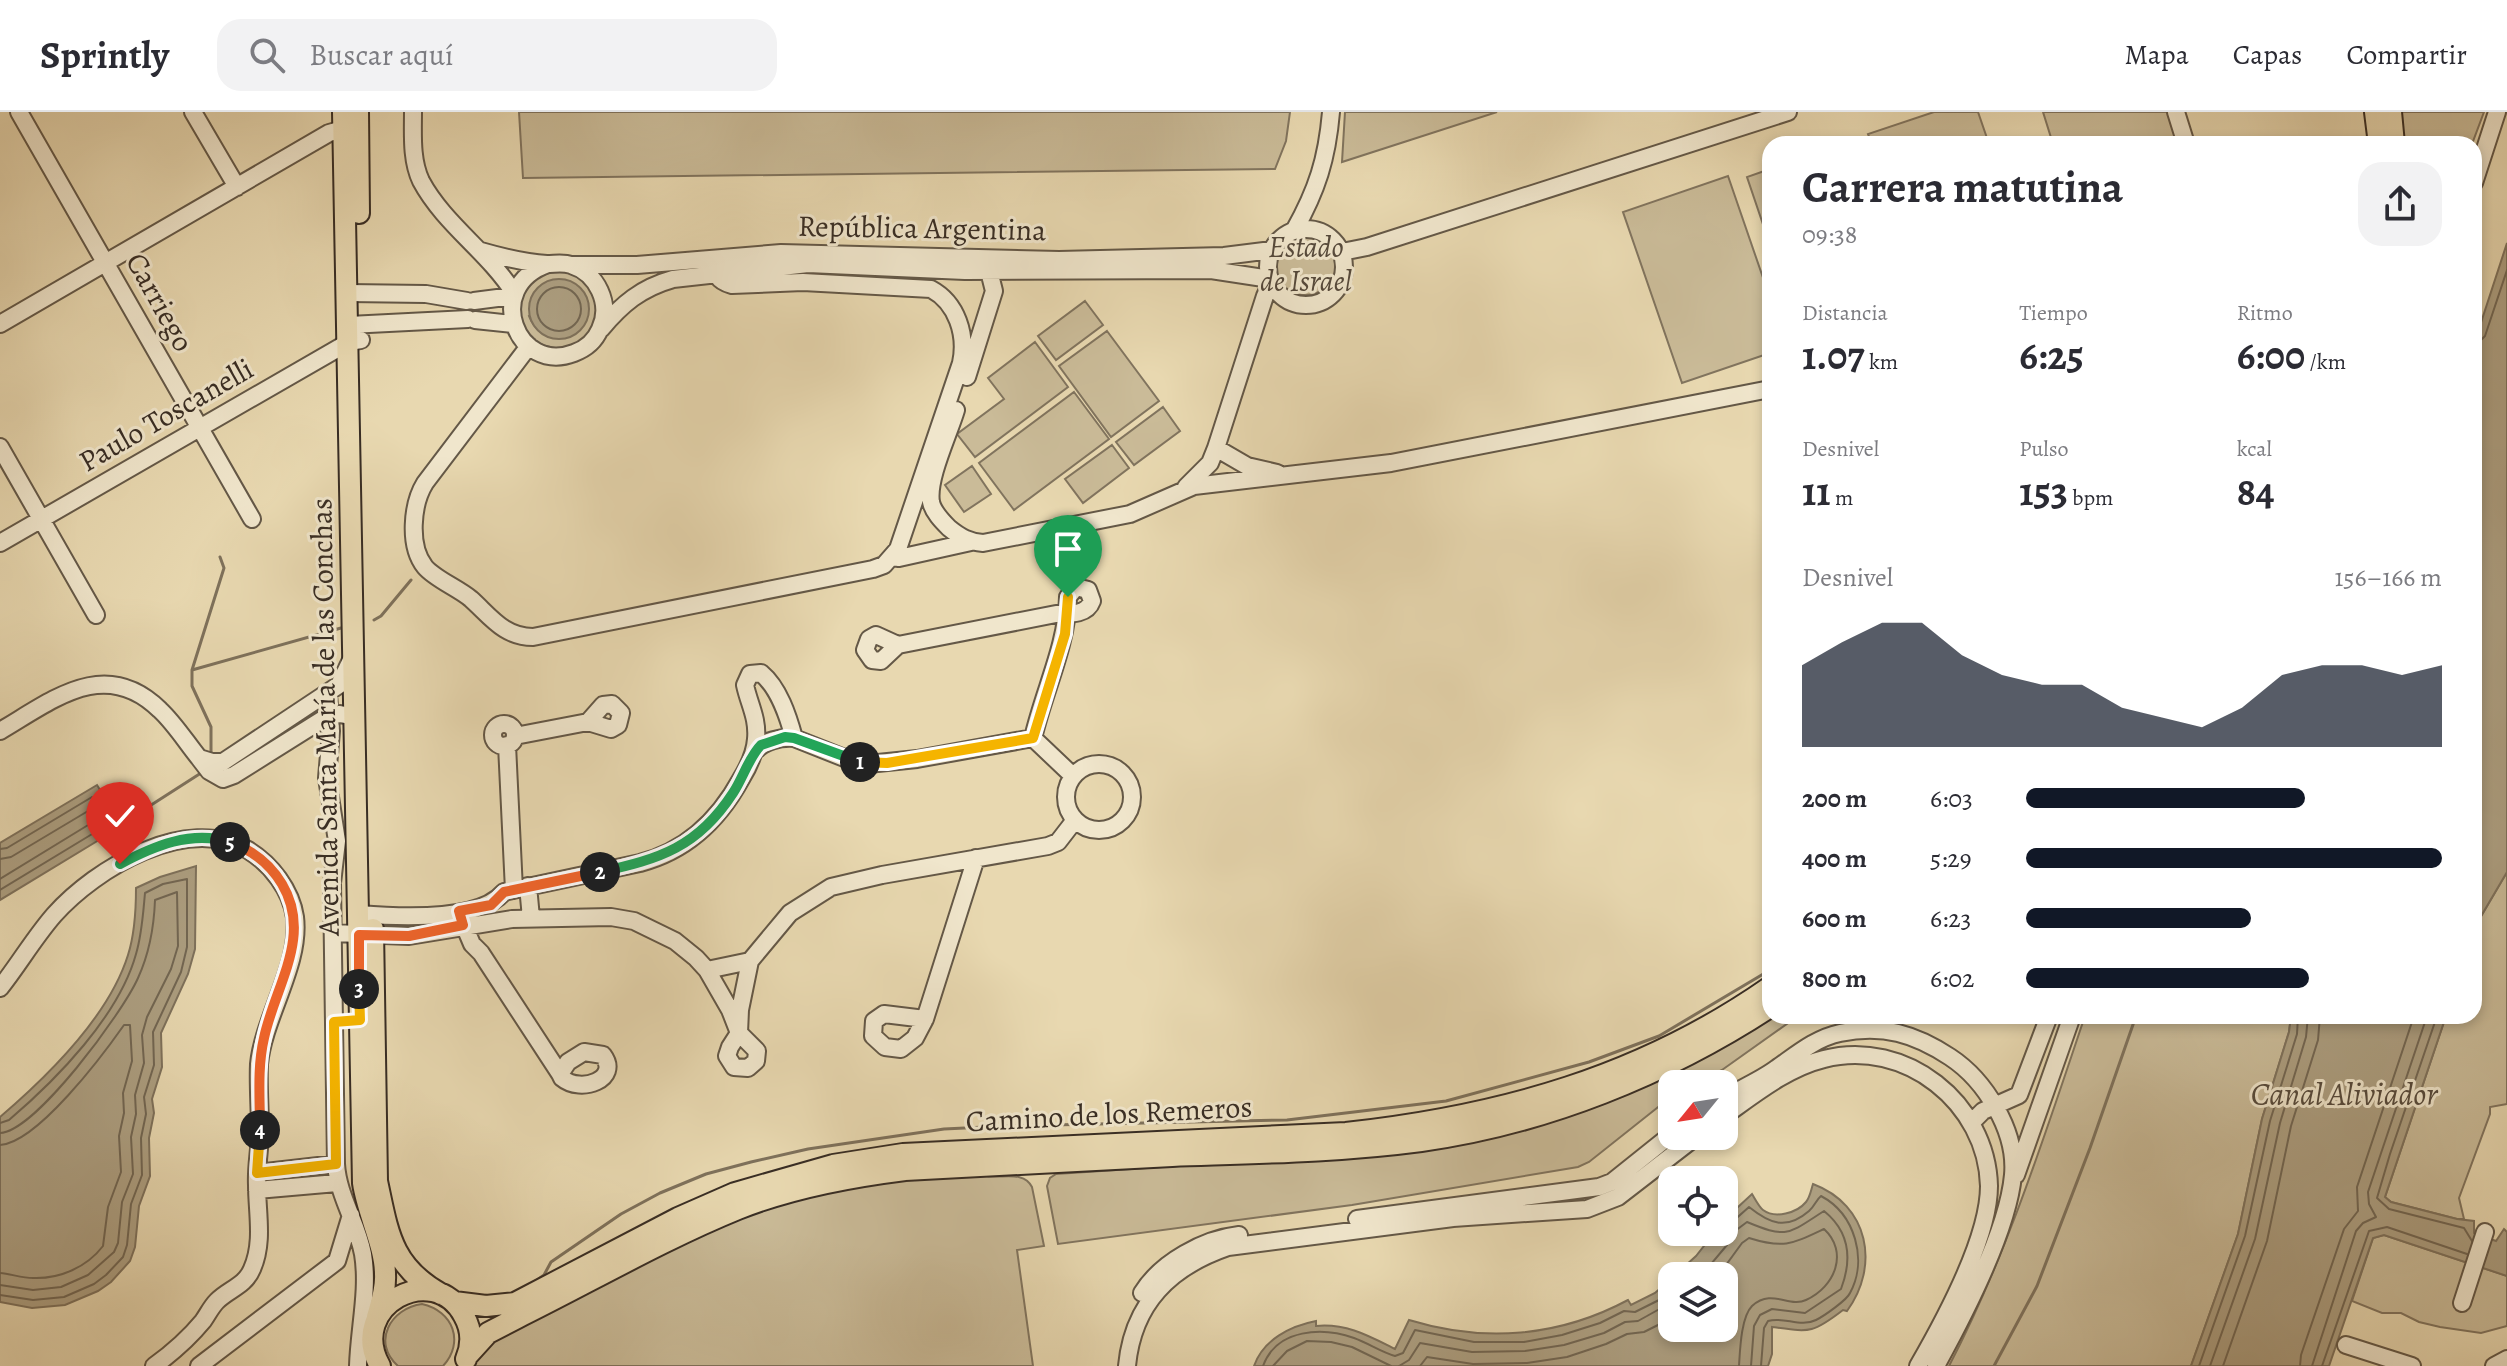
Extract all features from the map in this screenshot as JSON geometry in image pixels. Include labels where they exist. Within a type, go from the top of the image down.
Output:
[{"type":"main road","name":"Avenida Santa María de las Conchas","points":[[354,293],[358,112]]},
{"type":"main road","points":[[2375,112],[2378,136]]},
{"type":"main road","points":[[2391,112],[2393,136]]},
{"type":"main road","name":"Avenida Santa María de las Conchas","points":[[343,121],[354,293],[366,925],[377,1181],[385,1220],[406,1268],[419,1282],[447,1298]]},
{"type":"main road","name":"Avenida Santa María de las Conchas","points":[[355,333],[355,717],[357,817],[366,925],[360,1020],[363,1183],[366,1205],[386,1271],[372,1342],[372,1363]]},
{"type":"main road","name":"Camino de los Remeros","points":[[377,1317],[386,1305],[411,1291],[426,1290],[486,1306],[520,1302],[678,1218],[735,1193],[865,1159],[903,1154],[1346,1133],[1419,1125],[1478,1112],[1566,1089],[1635,1061],[1705,1028],[1762,992]]},
{"type":"main road","name":"Camino de los Remeros","points":[[465,1360],[488,1333],[715,1219],[784,1194],[837,1181],[905,1170],[1347,1149],[1454,1135],[1559,1108],[1609,1090],[1676,1061],[1762,1012]]},
{"type":"main road","points":[[447,1298],[463,1313],[469,1326],[471,1341],[465,1360]]},
{"type":"street","name":"Carriego","points":[[19,112],[252,519]]},
{"type":"street","points":[[193,112],[237,187]]},
{"type":"street","points":[[413,112],[413,153],[421,181],[464,235],[498,268],[514,294]]},
{"type":"street","points":[[1294,231],[1325,162],[1331,112]]},
{"type":"street","points":[[1342,252],[1788,112]]},
{"type":"street","points":[[2176,112],[2184,136]]},
{"type":"street","points":[[2482,158],[2497,112]]},
{"type":"street","points":[[0,324],[329,133],[343,121]]},
{"type":"street","points":[[1315,190],[1320,231]]},
{"type":"street","points":[[1181,492],[1203,472],[1216,448],[1270,281],[1268,263],[1278,240],[1294,231],[1311,229],[1332,238],[1342,252],[1343,277],[1335,293],[1325,301],[1301,305],[1289,301],[1279,294],[1270,281]]},
{"type":"street","points":[[1343,277],[1396,237]]},
{"type":"street","name":"República Argentina","points":[[966,264],[989,271],[1140,265],[1272,250]]},
{"type":"street","points":[[481,251],[548,264],[571,265],[593,279],[600,290],[604,316],[601,329],[582,350],[569,355],[555,357],[541,353],[529,346],[513,324],[514,294],[527,274],[548,264]]},
{"type":"street","name":"República Argentina","points":[[571,265],[714,266],[797,259],[1140,265],[1211,270],[1270,281]]},
{"type":"street","points":[[529,346],[425,483],[418,495],[415,515],[415,540],[424,566],[453,585],[509,634],[533,637],[873,569],[892,557],[898,549],[961,363],[963,340],[953,311],[931,289],[803,282],[732,285],[722,282],[714,266]]},
{"type":"street","name":"República Argentina","points":[[601,329],[628,300],[646,288],[714,266]]},
{"type":"street","points":[[971,542],[945,524],[935,511],[931,488],[991,306],[994,291],[989,271]]},
{"type":"street","points":[[354,293],[426,294],[466,301],[514,294]]},
{"type":"street","points":[[426,294],[427,321]]},
{"type":"street","points":[[466,301],[467,319]]},
{"type":"street","points":[[355,333],[427,321],[467,319],[513,324]]},
{"type":"street","name":"Paulo Toscanelli","points":[[0,543],[355,333]]},
{"type":"street","points":[[892,557],[971,542],[983,543],[1130,514],[1203,484],[1391,463],[1762,391]]},
{"type":"street","points":[[0,447],[96,615]]},
{"type":"street","points":[[1216,448],[1247,466],[1294,475]]},
{"type":"street","points":[[898,645],[1067,614],[1065,634],[1033,738]]},
{"type":"street","points":[[199,758],[223,762],[328,694],[339,685],[354,654]]},
{"type":"street","points":[[493,913],[504,892],[648,861],[682,845],[710,824],[722,810],[755,751],[756,722],[745,685],[750,674],[764,675],[771,684],[786,713],[794,738]]},
{"type":"street","points":[[0,731],[74,689],[109,683],[128,688],[159,709],[209,771],[223,779],[328,716],[340,714],[355,717]]},
{"type":"street","points":[[328,694],[331,731],[327,778],[337,841],[332,883],[337,1183],[352,1214],[365,1269],[372,1363]]},
{"type":"street","points":[[531,918],[521,888],[511,741],[588,722]]},
{"type":"street","points":[[755,751],[761,745],[785,737],[794,738],[852,761],[868,764],[917,759],[1033,738]]},
{"type":"street","points":[[1033,738],[1073,776]]},
{"type":"street","points":[[1090,765],[1110,766],[1126,778],[1132,797],[1127,816],[1112,828],[1092,830],[1075,820],[1066,803],[1068,784],[1073,776],[1090,765]]},
{"type":"street","points":[[332,883],[357,817]]},
{"type":"street","points":[[333,933],[366,925],[409,936],[461,918],[493,913],[531,918],[611,917],[634,921],[675,941],[707,970],[739,1033],[740,1010],[750,961],[790,913],[831,887],[1058,842],[1075,820]]},
{"type":"street","points":[[0,988],[67,901],[134,856],[172,842],[197,837],[234,843],[258,857],[278,877],[286,891],[295,916],[295,927],[291,957],[263,1041],[259,1065],[259,1241],[251,1272],[244,1282],[214,1304],[189,1337],[154,1366]]},
{"type":"street","points":[[925,1019],[976,858]]},
{"type":"street","points":[[461,918],[472,944],[481,953],[560,1074]]},
{"type":"street","points":[[707,970],[750,961]]},
{"type":"street","points":[[334,1022],[360,1020]]},
{"type":"street","points":[[1972,1122],[1983,1111],[2012,1100],[2023,1088],[2046,1024]]},
{"type":"street","points":[[1936,1366],[1975,1289],[2001,1223],[2018,1157],[2069,1024]]},
{"type":"street","points":[[1738,1090],[1819,1040],[1840,1033],[1873,1030],[1923,1039],[1962,1065],[1997,1106],[2018,1157]]},
{"type":"street","points":[[1872,1056],[1880,1047],[1873,1030]]},
{"type":"street","points":[[1893,1061],[1889,1056],[1889,1043],[1901,1034]]},
{"type":"street","points":[[1738,1107],[1805,1065],[1827,1058],[1872,1056],[1893,1061],[1930,1078],[1951,1096],[1972,1122],[1981,1143],[1989,1188],[1982,1231],[1937,1332],[1918,1366]]},
{"type":"street","points":[[1116,1366],[1129,1314],[1144,1288],[1159,1272],[1191,1250],[1213,1240],[1599,1187],[1612,1182],[1658,1145]]},
{"type":"street","points":[[1127,1366],[1129,1342],[1155,1292],[1179,1271],[1215,1252],[1228,1247],[1453,1218],[1587,1209],[1618,1197],[1679,1150]]},
{"type":"street","points":[[1985,1159],[2003,1163],[2018,1157]]},
{"type":"street","points":[[257,1173],[336,1164]]},
{"type":"street","points":[[257,1190],[337,1183]]},
{"type":"street","points":[[199,1366],[337,1261],[352,1214]]},
{"type":"street","points":[[2462,1303],[2485,1232]]},
{"type":"street","points":[[2346,1345],[2412,1366]]},
{"type":"street","points":[[2494,1366],[2507,1359]]},
{"type":"green space","points":[[519,112],[1290,112],[1286,141],[1275,169],[523,178]]},
{"type":"green space","points":[[1345,112],[1497,112],[1342,162]]},
{"type":"green space","points":[[1934,112],[1978,112],[1986,136],[1869,136]]},
{"type":"green space","points":[[2043,112],[2168,112],[2176,136],[2050,136]]},
{"type":"green space","points":[[2398,112],[2484,112],[2475,136],[2400,136]]},
{"type":"green space","points":[[1762,172],[1762,221],[1747,177]]},
{"type":"green space","points":[[1728,176],[1762,275],[1762,356],[1682,383],[1623,212]]},
{"type":"green space","name":"Estado de Israel","points":[[1305,233],[1327,242],[1336,264],[1327,286],[1305,295],[1283,286],[1274,264],[1283,242]]},
{"type":"green space","points":[[554,267],[587,279],[600,311],[581,342],[564,349],[529,339],[516,307],[524,285]],"holes":[[[579,287],[588,302],[583,326],[561,338],[546,335],[529,316]]]},
{"type":"green space","points":[[1085,301],[1103,325],[1056,360],[1038,336]]},
{"type":"green space","points":[[1107,331],[1159,401],[1111,437],[1059,366]]},
{"type":"green space","points":[[1035,342],[1068,387],[975,457],[957,434],[1004,399],[988,378]]},
{"type":"green space","points":[[1074,392],[1109,439],[1014,510],[979,463]]},
{"type":"green space","points":[[1163,407],[1180,431],[1134,465],[1116,442]]},
{"type":"green space","points":[[1112,445],[1129,468],[1083,503],[1065,479]]},
{"type":"green space","points":[[972,466],[991,494],[964,512],[945,485]]},
{"type":"green space","points":[[2507,872],[2507,1104],[2490,1107],[2459,1198],[2464,1219],[2457,1219],[2391,1202],[2385,1197],[2443,1024],[2482,1024],[2482,915]]},
{"type":"green space","points":[[1762,1019],[1762,1024],[1787,1024],[1722,1070],[1658,1070],[1658,1107],[1589,1162],[1578,1167],[1352,1205],[1058,1244],[1047,1186],[1056,1174],[1343,1155]]},
{"type":"green space","points":[[2082,1024],[2290,1024],[2262,1119],[2238,1234],[2191,1366],[1949,1366],[1989,1281],[2040,1149]]},
{"type":"green space","points":[[977,1173],[991,1177],[1015,1176],[1032,1187],[1044,1246],[1017,1250],[1033,1366],[473,1366],[488,1339],[576,1299],[667,1250],[771,1205],[894,1179]]},
{"type":"green space","points":[[2384,1235],[2507,1276],[2507,1326],[2481,1333],[2440,1327],[2401,1313],[2382,1313],[2352,1301],[2373,1238]]},
{"type":"green space","points":[[422,1304],[448,1320],[454,1338],[450,1357],[443,1366],[398,1366],[386,1347],[388,1328],[401,1312]]},
{"type":"water","points":[[2507,243],[2507,872],[2482,915],[2482,320]]},
{"type":"water","points":[[559,279],[571,281],[580,288],[587,297],[587,321],[580,330],[571,337],[559,339],[547,337],[538,330],[531,321],[529,309],[531,297],[538,288],[547,281]]},
{"type":"water","points":[[97,785],[122,826],[0,900],[0,843]]},
{"type":"water","points":[[196,866],[195,949],[188,974],[161,1033],[162,1067],[152,1099],[154,1113],[149,1138],[150,1176],[139,1206],[135,1247],[130,1261],[98,1291],[65,1305],[32,1308],[0,1302],[0,1117],[57,1064],[107,1000],[128,955],[135,922],[136,888]]},
{"type":"water","name":"Canal Aliviador","points":[[2290,1024],[2443,1024],[2385,1197],[2391,1202],[2474,1221],[2474,1233],[2496,1241],[2504,1229],[2507,1232],[2507,1276],[2384,1235],[2373,1238],[2329,1366],[2191,1366],[2238,1234],[2262,1119]]},
{"type":"water","points":[[1813,1184],[1847,1206],[1863,1238],[1866,1257],[1863,1275],[1847,1311],[1843,1310],[1810,1329],[1772,1327],[1772,1354],[1768,1366],[1254,1366],[1264,1349],[1279,1336],[1297,1326],[1316,1321],[1316,1326],[1347,1329],[1395,1349],[1409,1320],[1465,1332],[1493,1334],[1548,1329],[1575,1322],[1628,1300],[1631,1305],[1658,1290],[1658,1342],[1738,1342],[1738,1262],[1689,1262],[1704,1246],[1738,1246],[1738,1207],[1752,1194],[1763,1210],[1774,1214],[1786,1214],[1797,1209],[1809,1196]]},
{"type":"waterway","points":[[220,557],[224,568],[192,670],[341,628]]},
{"type":"waterway","points":[[374,620],[381,616],[411,580]]},
{"type":"waterway","points":[[192,670],[192,686],[211,727],[211,754]]},
{"type":"waterway","points":[[120,825],[201,773]]},
{"type":"waterway","points":[[533,1283],[544,1275],[551,1262],[621,1214],[706,1174],[751,1162],[808,1149],[944,1129],[1287,1120],[1446,1101],[1589,1062],[1659,1036],[1762,975]]},
{"type":"waterway","points":[[1994,1366],[2037,1286],[2133,1024]]},
{"type":"route","points":[[120,864],[172,842],[210,838],[246,849],[278,877],[291,903],[295,927],[291,957],[267,1023],[259,1065],[260,1147],[257,1173],[336,1164],[334,1022],[360,1020],[359,935],[409,936],[463,925],[459,911],[491,905],[504,892],[640,863],[669,853],[710,824],[737,787],[755,751],[773,740],[794,738],[852,761],[868,764],[917,759],[1033,738],[1065,634],[1068,597]]}]
